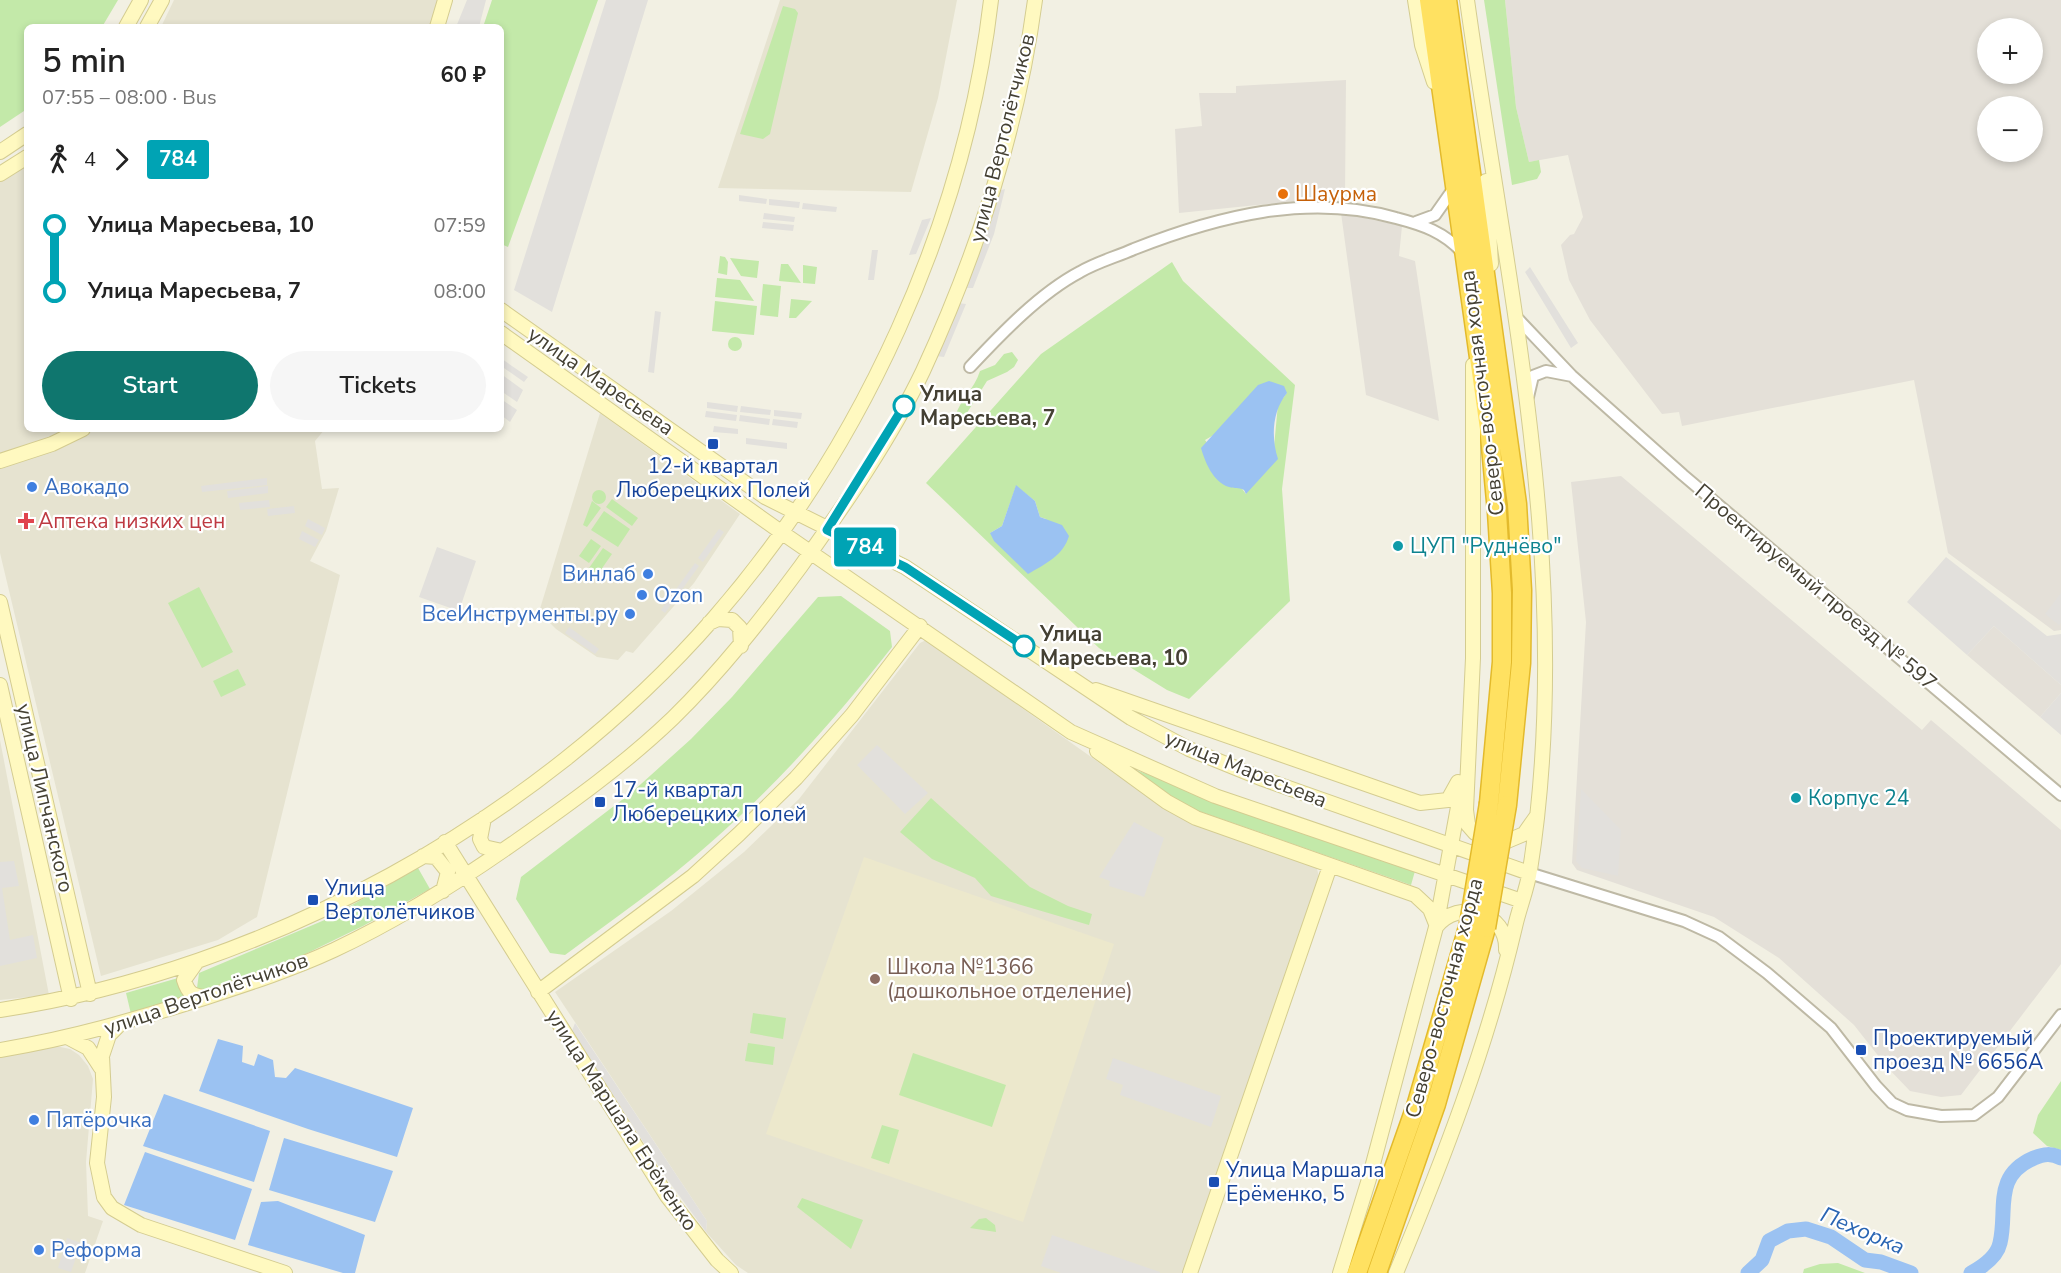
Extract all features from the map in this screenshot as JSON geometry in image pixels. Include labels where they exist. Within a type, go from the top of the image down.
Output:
[{"type":"highway","name":"Северо-восточная хорда","points":[[1429,0],[1490,436],[1502,593],[1498,804]]},
{"type":"highway","name":"Северо-восточная хорда","points":[[1377,1273],[1436,1104],[1478,926],[1498,804],[1517,725],[1522,590],[1517,504],[1447,0]]},
{"type":"highway","name":"Северо-восточная хорда","points":[[1357,1273],[1478,926]]},
{"type":"street","points":[[149,24],[162,0]]},
{"type":"street","points":[[438,24],[445,0]]},
{"type":"street","name":"улица Вертолётчиков","points":[[0,1010],[71,999],[196,963],[290,925],[423,856],[484,818],[561,762],[651,683],[709,623],[794,514],[844,432],[885,356],[934,241],[972,110],[991,0]]},
{"type":"street","name":"улица Вертолётчиков","points":[[0,1050],[69,1038],[118,1025],[261,981],[336,949],[465,877],[596,785],[672,719],[741,646],[827,530],[872,461],[922,372],[975,248],[1012,119],[1035,0]]},
{"type":"street","points":[[1415,0],[1422,45],[1446,118]]},
{"type":"street","points":[[1396,1273],[1461,1110],[1506,967],[1529,873],[1538,814],[1544,726],[1545,602],[1542,536],[1516,317],[1482,110],[1467,0]]},
{"type":"street","points":[[140,2],[140,16],[147,19],[154,14]]},
{"type":"street","points":[[128,24],[140,2]]},
{"type":"street","points":[[1482,110],[1495,338]]},
{"type":"street","points":[[0,152],[24,136]]},
{"type":"street","points":[[0,174],[24,159]]},
{"type":"street","points":[[1413,223],[1425,221],[1435,215],[1456,186]]},
{"type":"street","points":[[970,367],[999,336],[1056,288],[1079,272],[1207,223],[1249,213],[1334,207],[1369,210],[1438,231],[1451,240],[1465,255]]},
{"type":"street","points":[[1470,294],[1474,589],[1466,810],[1468,825],[1475,833],[1505,842],[1524,834],[1538,814]]},
{"type":"street","name":"улица Маресьева","points":[[504,312],[765,497],[794,514],[867,547],[929,581],[1072,681],[1131,718],[1190,750],[1449,847],[1529,873]]},
{"type":"street","name":"Проектируемый проезд № 597","points":[[1516,317],[1572,376],[1683,475],[2061,795]]},
{"type":"street","name":"улица Маресьева","points":[[504,335],[781,532],[1071,732],[1215,796],[1522,901]]},
{"type":"street","points":[[1527,400],[1533,376],[1546,371],[1572,376]]},
{"type":"street","points":[[0,461],[52,444],[76,432]]},
{"type":"street","name":"улица Липчанского","points":[[0,602],[90,994]]},
{"type":"street","points":[[709,623],[718,619],[732,620],[740,628],[741,646]]},
{"type":"street","name":"улица Маршала Ерёменко","points":[[538,992],[693,876],[739,834],[796,778],[852,715],[920,627]]},
{"type":"street","points":[[1072,681],[1420,803],[1448,800],[1454,793],[1467,761]]},
{"type":"street","name":"улица Липчанского","points":[[0,685],[71,999]]},
{"type":"street","points":[[1071,732],[1167,802],[1196,818],[1415,895],[1432,912],[1436,927]]},
{"type":"street","points":[[1340,1273],[1375,1158],[1436,927],[1449,847],[1467,761]]},
{"type":"street","points":[[484,818],[480,839],[484,847],[502,851]]},
{"type":"street","name":"улица Маршала Ерёменко","points":[[445,842],[667,1196],[717,1260],[730,1273]]},
{"type":"street","points":[[423,856],[436,857],[448,872],[443,891]]},
{"type":"street","points":[[1190,1273],[1330,866]]},
{"type":"street","points":[[1529,873],[1684,921],[1719,937],[1767,973],[1831,1028],[1892,1103],[1923,1115],[1974,1115],[1988,1106],[1998,1097],[2061,1016]]},
{"type":"street","points":[[1436,927],[1447,915],[1464,910],[1492,919],[1504,931],[1507,944],[1506,967]]},
{"type":"street","points":[[196,963],[188,971],[184,981],[187,991],[193,996],[207,997]]},
{"type":"street","points":[[118,1025],[105,1044],[101,1068],[104,1096],[98,1177],[104,1197],[112,1208],[141,1225],[285,1273]]},
{"type":"street","points":[[69,1038],[88,1048],[101,1068]]},
{"type":"shaded area","points":[[174,0],[437,0],[431,24],[162,24]]},
{"type":"shaded area","points":[[467,0],[486,0],[480,24],[457,24]]},
{"type":"shaded area","points":[[606,0],[648,0],[552,312],[514,290]]},
{"type":"shaded area","points":[[780,0],[957,0],[938,98],[911,192],[718,188]]},
{"type":"shaded area","points":[[1505,0],[2061,0],[2061,630],[2054,631],[1948,553],[1914,380],[1682,426],[1679,412],[1662,414],[1590,320],[1569,280],[1561,245],[1570,235],[1574,234],[1583,217],[1568,155],[1529,162],[1516,107]]},
{"type":"shaded area","points":[[1346,80],[1345,196],[1179,213],[1175,129],[1202,126],[1199,93],[1236,93],[1236,86]]},
{"type":"shaded area","points":[[24,165],[24,432],[62,432],[0,455],[0,182]]},
{"type":"shaded area","points":[[1005,189],[994,234],[973,288],[964,288],[998,191]]},
{"type":"shaded area","points":[[739,195],[767,199],[766,204],[739,201]]},
{"type":"shaded area","points":[[769,199],[800,202],[799,208],[769,205]]},
{"type":"shaded area","points":[[803,203],[837,207],[836,212],[802,209]]},
{"type":"shaded area","points":[[764,213],[795,217],[794,222],[763,219]]},
{"type":"shaded area","points":[[1341,213],[1402,226],[1399,256],[1415,261],[1439,421],[1366,395]]},
{"type":"shaded area","points":[[931,218],[916,254],[909,255],[922,220]]},
{"type":"shaded area","points":[[763,222],[794,225],[793,231],[762,228]]},
{"type":"shaded area","points":[[872,250],[878,250],[874,280],[868,280]]},
{"type":"shaded area","points":[[1530,267],[1578,343],[1571,348],[1525,272]]},
{"type":"shaded area","points":[[958,303],[966,304],[944,357],[936,356]]},
{"type":"shaded area","points":[[655,311],[661,312],[654,373],[648,372]]},
{"type":"shaded area","points":[[504,360],[528,377],[524,382],[504,368]]},
{"type":"shaded area","points":[[504,376],[523,390],[517,402],[504,393]]},
{"type":"shaded area","points":[[504,401],[517,410],[510,422],[504,417]]},
{"type":"shaded area","points":[[707,402],[738,406],[737,412],[707,408]]},
{"type":"shaded area","points":[[741,406],[771,410],[770,415],[740,412]]},
{"type":"shaded area","points":[[774,410],[802,413],[801,419],[774,416]]},
{"type":"shaded area","points":[[706,411],[737,415],[736,421],[705,417]]},
{"type":"shaded area","points":[[600,413],[740,514],[694,583],[633,653],[626,651],[618,660],[597,657],[556,629],[539,612]]},
{"type":"shaded area","points":[[740,415],[770,419],[769,425],[739,421]]},
{"type":"shaded area","points":[[773,419],[798,422],[797,428],[772,425]]},
{"type":"shaded area","points":[[714,426],[738,429],[738,434],[713,432]]},
{"type":"shaded area","points":[[87,432],[322,432],[315,441],[322,489],[339,488],[326,531],[310,561],[340,575],[257,917],[218,940],[101,976],[0,553],[0,468],[34,456]]},
{"type":"shaded area","points":[[746,438],[787,443],[787,449],[746,444]]},
{"type":"shaded area","name":"Корпус 24","points":[[1621,476],[1922,730],[1931,720],[2061,830],[2061,964],[1961,1095],[1941,1097],[1910,1091],[1887,1067],[1854,1025],[1779,958],[1714,917],[1577,870],[1572,863],[1586,622],[1571,482]]},
{"type":"shaded area","points":[[267,478],[267,485],[202,492],[201,486]]},
{"type":"shaded area","points":[[268,486],[268,493],[228,498],[227,491]]},
{"type":"shaded area","points":[[269,500],[270,507],[240,510],[239,503]]},
{"type":"shaded area","points":[[294,506],[295,513],[268,516],[267,509]]},
{"type":"shaded area","points":[[308,519],[325,528],[322,535],[305,526]]},
{"type":"shaded area","points":[[719,529],[724,532],[703,562],[698,558]]},
{"type":"shaded area","points":[[302,531],[319,540],[315,547],[299,539]]},
{"type":"shaded area","points":[[437,547],[476,561],[459,611],[419,597]]},
{"type":"shaded area","points":[[1946,557],[2047,636],[2061,634],[2061,685],[1994,626],[1967,655],[1907,602]]},
{"type":"shaded area","points":[[695,563],[699,566],[665,613],[661,610]]},
{"type":"shaded area","points":[[2061,593],[2061,623],[2059,625],[2045,614]]},
{"type":"shaded area","points":[[1994,626],[2061,685],[2061,693],[2040,717],[1967,655]]},
{"type":"shaded area","points":[[569,627],[599,649],[595,654],[565,633]]},
{"type":"shaded area","points":[[926,640],[1118,776],[1176,811],[1313,863],[1317,869],[1320,880],[1186,1273],[748,1273],[736,1265],[706,1232],[707,1221],[555,992],[671,911],[744,852],[799,799],[920,643]]},
{"type":"shaded area","points":[[2061,693],[2061,735],[2040,717]]},
{"type":"shaded area","points":[[0,740],[49,995],[0,1000]]},
{"type":"shaded area","points":[[877,745],[928,793],[905,814],[857,765]]},
{"type":"shaded area","points":[[1581,789],[1621,830],[1618,876],[1582,868],[1576,861]]},
{"type":"shaded area","points":[[1134,822],[1164,838],[1144,897],[1109,886],[1110,881],[1099,877]]},
{"type":"shaded area","points":[[864,857],[1114,944],[1023,1222],[766,1134]]},
{"type":"shaded area","points":[[14,861],[19,886],[2,888],[10,940],[33,935],[37,958],[0,966],[0,862]]},
{"type":"shaded area","points":[[575,1023],[707,1221],[706,1232],[667,1179],[572,1031]]},
{"type":"shaded area","points":[[56,1046],[70,1049],[79,1055],[88,1066],[93,1079],[86,1162],[88,1216],[103,1221],[85,1273],[0,1273],[0,1057]]},
{"type":"shaded area","points":[[1113,1058],[1221,1096],[1211,1127],[1120,1095],[1123,1085],[1106,1079]]},
{"type":"shaded area","points":[[1052,1235],[1160,1273],[1061,1273],[1041,1266]]},
{"type":"shaded area","points":[[67,1238],[81,1243],[71,1272],[58,1268]]},
{"type":"green space","points":[[0,0],[118,0],[104,24],[24,24],[24,111],[0,127]]},
{"type":"green space","points":[[492,0],[598,0],[508,247],[504,245],[504,24],[484,24]]},
{"type":"green space","points":[[1484,0],[1505,0],[1516,107],[1529,162],[1539,160],[1541,172],[1537,179],[1512,185]]},
{"type":"green space","points":[[783,6],[795,9],[798,13],[770,134],[763,139],[740,134]]},
{"type":"green space","points":[[720,256],[725,257],[728,262],[727,275],[718,273]]},
{"type":"green space","points":[[730,258],[759,261],[757,278],[741,276]]},
{"type":"green space","points":[[1172,262],[1183,281],[1295,385],[1282,489],[1290,601],[1189,699],[1167,690],[1099,648],[926,483],[1041,354]],"holes":[[[1287,393],[1278,404],[1274,447],[1246,494],[1205,440]],[[1016,486],[1035,501],[1040,517],[1046,519],[990,533],[1002,526]]]},
{"type":"green space","points":[[781,264],[788,264],[801,283],[779,281]]},
{"type":"green space","points":[[803,265],[817,267],[815,284],[803,283]]},
{"type":"green space","points":[[717,278],[740,280],[754,301],[715,297]]},
{"type":"green space","points":[[763,284],[781,286],[778,317],[760,315]]},
{"type":"green space","points":[[791,299],[812,301],[796,318],[789,318]]},
{"type":"green space","points":[[715,301],[757,306],[754,335],[712,331]]},
{"type":"green space","points":[[732,337],[738,337],[742,344],[738,351],[732,351],[728,347],[728,341]]},
{"type":"green space","points":[[1012,352],[1018,360],[1014,367],[987,381],[965,416],[955,417],[980,371],[995,365],[1004,354]]},
{"type":"green space","points":[[599,490],[604,492],[606,497],[604,502],[599,504],[594,502],[592,497],[594,492]]},
{"type":"green space","points":[[612,499],[638,518],[632,526],[606,507]]},
{"type":"green space","points":[[592,501],[601,508],[587,527],[583,525]]},
{"type":"green space","points":[[604,511],[630,529],[618,547],[591,530]]},
{"type":"green space","points":[[591,539],[601,546],[589,563],[579,556]]},
{"type":"green space","points":[[603,548],[612,554],[598,574],[589,568]]},
{"type":"green space","points":[[199,587],[233,652],[202,668],[168,603]]},
{"type":"green space","points":[[841,596],[890,631],[892,647],[871,673],[828,725],[759,798],[692,859],[565,955],[550,953],[516,899],[521,877],[631,793],[691,739],[732,697],[818,597]]},
{"type":"green space","points":[[238,669],[246,685],[221,697],[213,681]]},
{"type":"green space","points":[[1133,769],[1415,871],[1411,885],[1187,807]]},
{"type":"green space","points":[[931,798],[1030,887],[1068,906],[1092,914],[1089,925],[991,896],[975,878],[932,859],[900,832]]},
{"type":"green space","points":[[418,868],[430,889],[363,926],[287,963],[205,992],[197,988],[199,973],[327,919]]},
{"type":"green space","points":[[178,978],[184,998],[131,1014],[126,993]]},
{"type":"green space","points":[[753,1013],[786,1018],[783,1039],[750,1033]]},
{"type":"green space","points":[[748,1043],[775,1047],[773,1065],[745,1061]]},
{"type":"green space","points":[[913,1053],[1006,1085],[992,1127],[899,1095]]},
{"type":"green space","points":[[2061,1081],[2061,1150],[2047,1146],[2033,1133],[2038,1115]]},
{"type":"green space","points":[[882,1125],[899,1130],[889,1164],[871,1158]]},
{"type":"green space","points":[[802,1198],[863,1220],[851,1249],[797,1207]]},
{"type":"green space","points":[[986,1218],[995,1225],[996,1232],[970,1228],[979,1219]]},
{"type":"green space","points":[[1838,1263],[1865,1273],[1803,1273],[1804,1269],[1820,1264]]},
{"type":"water","points":[[1269,381],[1284,386],[1287,393],[1278,408],[1274,425],[1274,442],[1278,459],[1246,494],[1244,490],[1229,487],[1218,481],[1207,465],[1201,448],[1258,385]]},
{"type":"water","points":[[1016,485],[1035,501],[1040,517],[1062,525],[1069,536],[1058,554],[1028,574],[994,541],[990,533],[1002,526]]},
{"type":"water","points":[[218,1039],[243,1046],[242,1062],[254,1066],[258,1054],[273,1060],[275,1077],[286,1078],[295,1068],[413,1108],[397,1157],[199,1091]]},
{"type":"water","points":[[164,1094],[270,1131],[254,1182],[143,1146]]},
{"type":"water","points":[[284,1138],[393,1171],[375,1222],[269,1190]]},
{"type":"water","points":[[145,1152],[252,1189],[235,1240],[124,1205]]},
{"type":"water","points":[[278,1201],[365,1235],[355,1273],[343,1273],[248,1245],[261,1202]]},
{"type":"waterway","name":"Пехорка","points":[[1971,1273],[1996,1253],[2002,1231],[2004,1195],[2012,1174],[2021,1165],[2034,1158],[2044,1155],[2061,1158]]},
{"type":"waterway","name":"Пехорка","points":[[1748,1273],[1762,1260],[1769,1241],[1788,1231],[1806,1229],[1831,1237],[1865,1260],[1881,1262],[1911,1273]]},
{"type":"bus line","name":"784","points":[[904,406],[872,461],[827,530],[905,567],[1024,646]]},
{"type":"place","name":"Шаурма","points":[[1283,194]]},
{"type":"place","name":"Улица Маресьева, 7","points":[[904,406]]},
{"type":"place","name":"12-й квартал Люберецких Полей","points":[[713,444]]},
{"type":"place","name":"Авокадо","points":[[32,487]]},
{"type":"place","name":"Аптека низких цен","points":[[26,521]]},
{"type":"place","name":"ЦУП \"Руднёво\"","points":[[1398,546]]},
{"type":"place","name":"Винлаб","points":[[648,574]]},
{"type":"place","name":"Ozon","points":[[642,595]]},
{"type":"place","name":"ВсеИнструменты.ру","points":[[630,614]]},
{"type":"place","name":"Улица Маресьева, 10","points":[[1024,646]]},
{"type":"place","name":"Корпус 24","points":[[1796,798]]},
{"type":"place","name":"17-й квартал Люберецких Полей","points":[[600,802]]},
{"type":"place","name":"Улица Вертолётчиков","points":[[313,900]]},
{"type":"place","name":"Школа №1366 (дошкольное отделение)","points":[[875,979]]},
{"type":"place","name":"Проектируемый проезд № 6656А","points":[[1861,1050]]},
{"type":"place","name":"Пятёрочка","points":[[34,1120]]},
{"type":"place","name":"Улица Маршала Ерёменко, 5","points":[[1214,1182]]},
{"type":"place","name":"Реформа","points":[[39,1250]]}]
